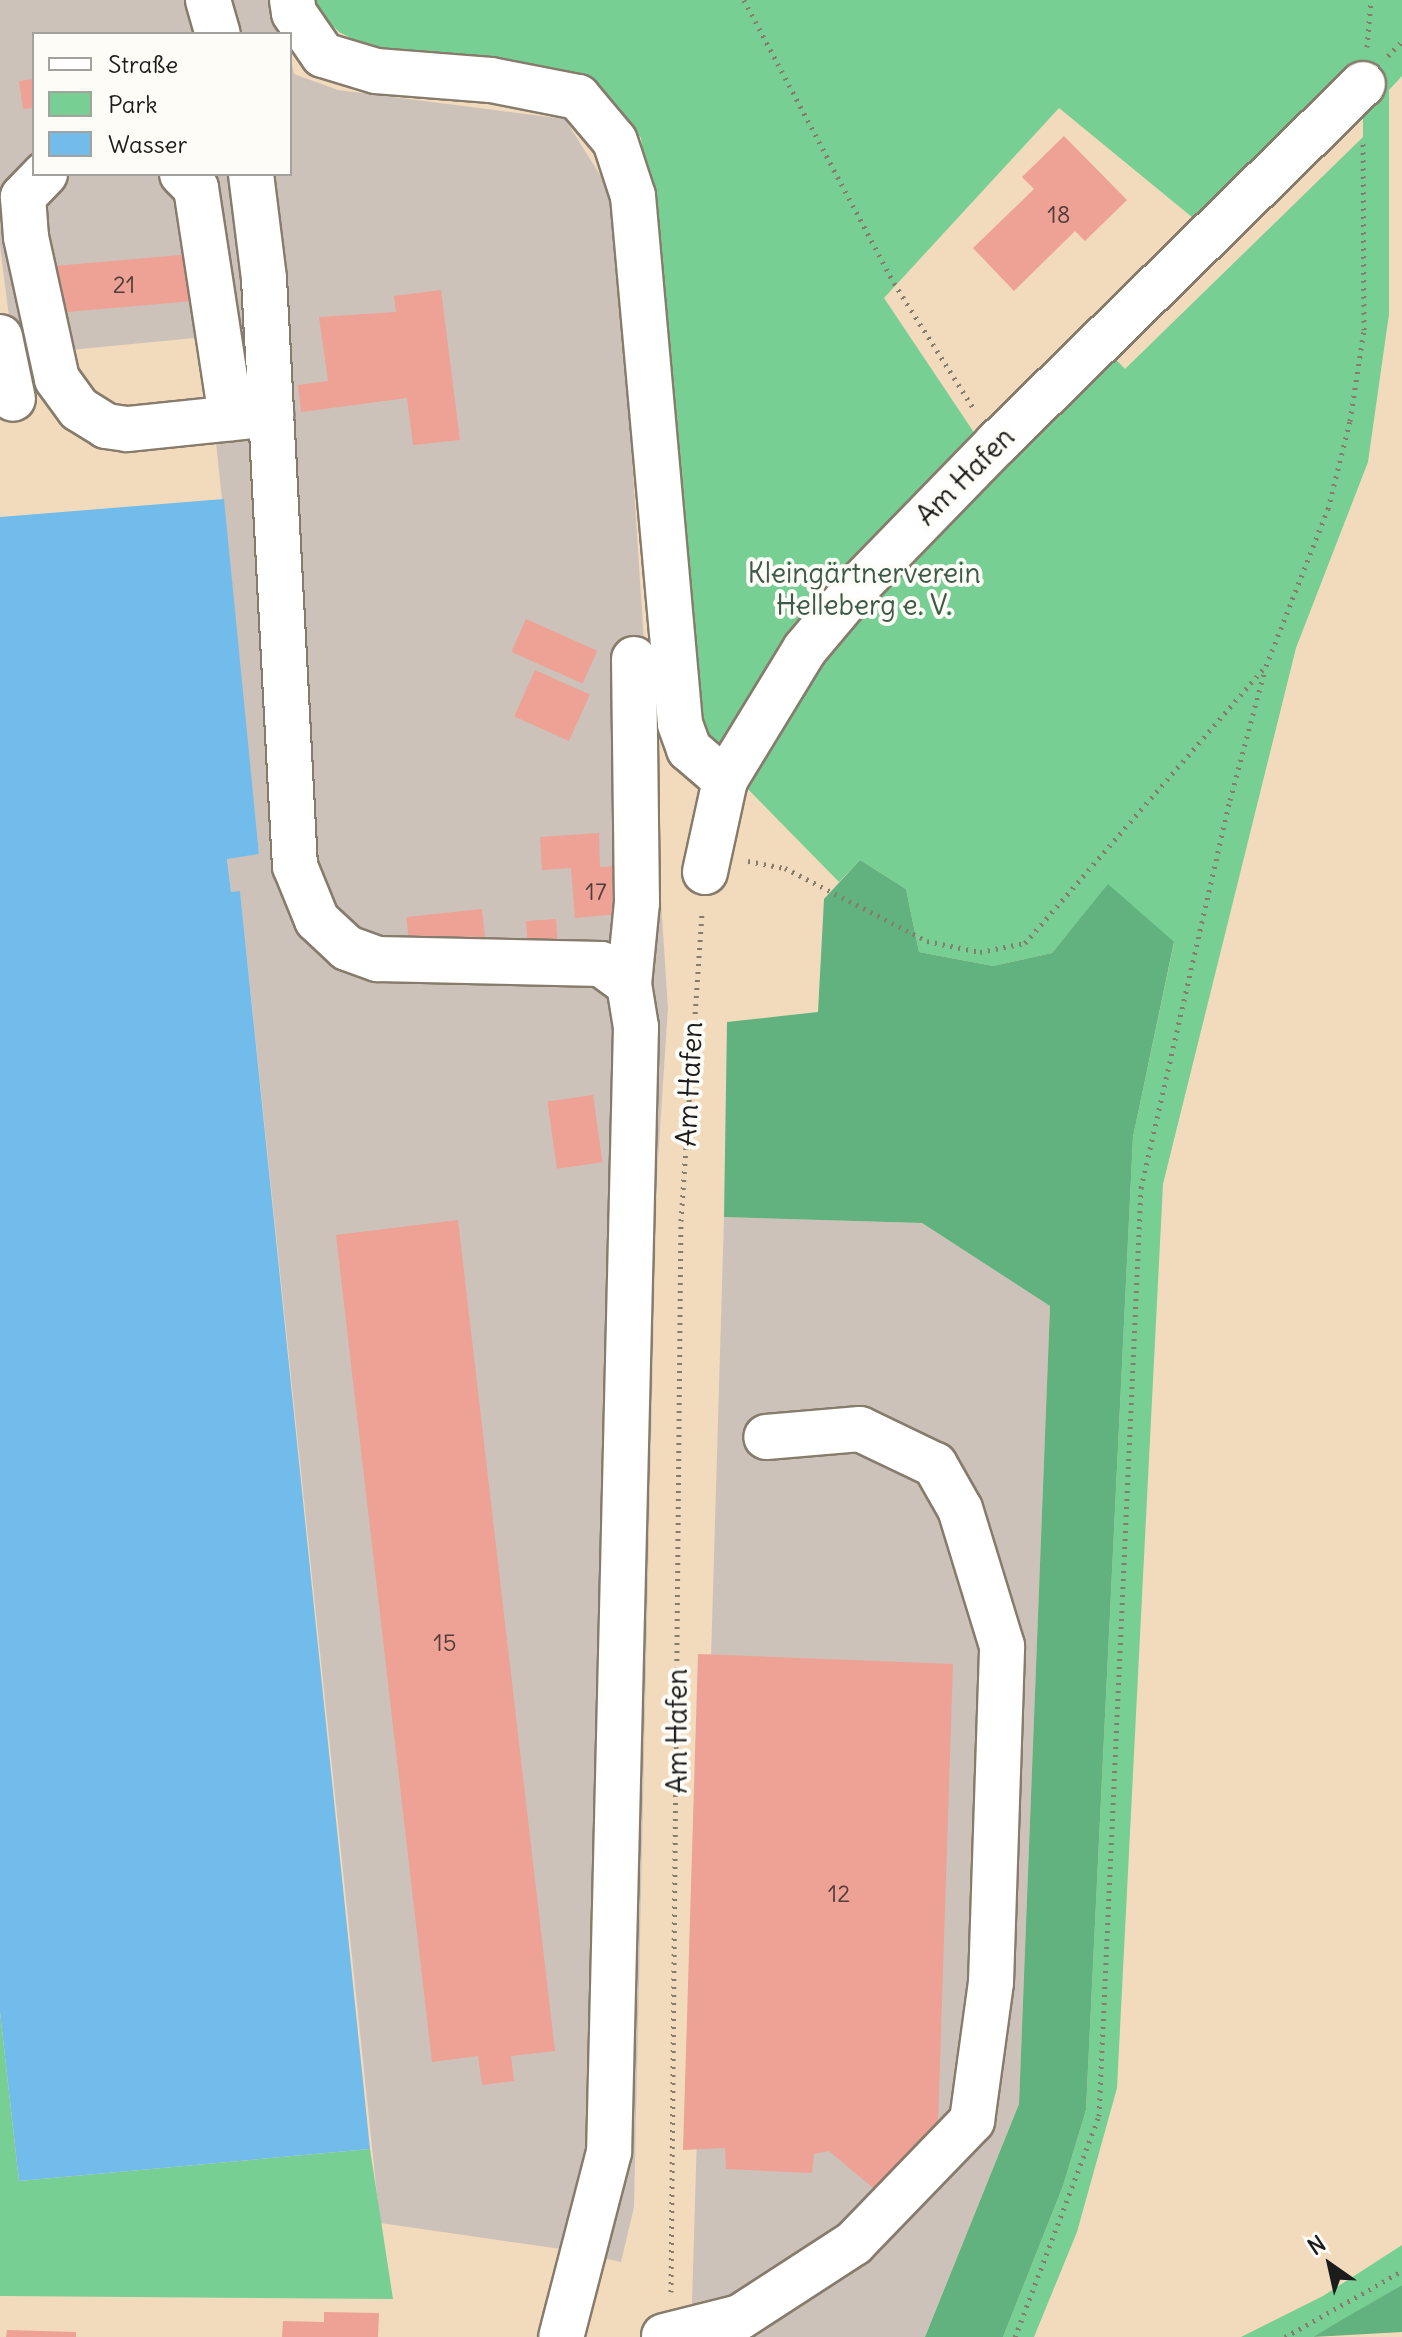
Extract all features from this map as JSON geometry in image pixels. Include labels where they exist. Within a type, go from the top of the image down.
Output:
[{"type":"lane","points":[[208,0],[217,32]]},
{"type":"lane","points":[[292,0],[294,13],[323,55],[376,71],[491,80],[578,97],[615,141],[633,196],[680,724],[689,749],[725,780]]},
{"type":"lane","name":"Am Hafen","points":[[705,872],[725,780],[805,649],[858,586],[996,444],[1363,84]]},
{"type":"lane","points":[[43,176],[23,197],[38,294],[65,394],[90,419],[106,426],[127,429],[251,416]]},
{"type":"lane","points":[[184,176],[196,188],[251,416],[295,866],[317,920],[347,948],[378,959],[601,964],[629,984]]},
{"type":"lane","points":[[251,176],[264,279],[251,416]]},
{"type":"lane","points":[[0,337],[13,399]]},
{"type":"lane","points":[[561,2337],[609,2152],[636,1027],[629,984],[637,903],[634,659]]},
{"type":"lane","points":[[664,2336],[740,2317],[854,2243],[972,2121],[991,1982],[1002,1646],[960,1509],[935,1465],[860,1429],[766,1437]]},
{"type":"path","points":[[744,0],[894,283],[996,444]]},
{"type":"path","points":[[1015,2337],[1099,2116],[1141,1188],[1230,800],[1266,666],[1328,509],[1350,421],[1364,330],[1363,84]]},
{"type":"path","points":[[705,872],[730,857],[785,868],[927,941],[980,952],[1025,943],[1266,666]]},
{"type":"path","name":"Am Hafen","points":[[664,2336],[673,2283],[681,1221],[705,872]]},
{"type":"path","points":[[1285,2337],[1402,2271]]},
{"type":"shaded area","points":[[0,0],[280,0],[286,32],[32,32],[32,176],[292,176],[292,64],[294,74],[338,90],[565,119],[615,199],[668,1008],[657,1174],[634,2207],[621,2262],[568,2250],[380,2223],[240,892],[231,892],[227,858],[259,854],[205,337],[39,353],[13,348],[0,246]]},
{"type":"shaded area","points":[[724,1217],[922,1223],[1050,1306],[1019,2104],[925,2337],[691,2337]]},
{"type":"green space","name":"Kleingärtnerverein Helleberg e. V.","points":[[306,0],[1402,0],[1402,76],[1389,90],[1389,314],[1368,462],[1296,648],[1163,1184],[1117,2088],[1077,2232],[1034,2337],[1003,2337],[1063,2186],[1086,2110],[1133,1137],[1174,943],[1108,885],[1052,953],[993,966],[919,952],[906,889],[860,860],[839,882],[696,736],[641,138],[589,78],[364,45],[339,32]],"holes":[[[1363,84],[1363,137],[1125,369],[1105,348],[991,458],[884,298],[1059,108],[1198,222]]]},
{"type":"green space","points":[[860,860],[906,889],[919,952],[993,966],[1052,953],[1108,884],[1174,942],[1133,1137],[1086,2110],[1063,2186],[1003,2337],[925,2337],[1019,2104],[1050,1306],[922,1223],[724,1217],[727,1022],[818,1012],[824,899]]},
{"type":"green space","points":[[0,2012],[19,2181],[370,2149],[393,2299],[0,2296]]},
{"type":"green space","points":[[1402,2245],[1402,2285],[1313,2337],[1241,2337],[1323,2296]]},
{"type":"green space","points":[[1402,2285],[1402,2332],[1313,2337],[1343,2319]]},
{"type":"water","points":[[224,499],[259,854],[227,859],[231,892],[240,891],[370,2149],[19,2181],[0,2012],[0,517]]},
{"type":"building","points":[[32,79],[32,108],[23,109],[19,81]]},
{"type":"building","points":[[1064,136],[1127,200],[1085,241],[1075,231],[1014,291],[973,248],[1034,189],[1022,177]]},
{"type":"building","points":[[192,254],[196,301],[56,313],[52,266]]},
{"type":"building","points":[[441,290],[460,440],[413,445],[407,398],[301,412],[298,385],[328,381],[319,317],[396,312],[394,296]]},
{"type":"building","points":[[526,619],[597,651],[583,684],[511,652]]},
{"type":"building","points":[[535,670],[590,694],[569,741],[514,717]]},
{"type":"building","points":[[599,833],[600,867],[617,866],[619,914],[575,918],[571,868],[542,870],[540,837]]},
{"type":"building","points":[[482,909],[485,939],[410,947],[406,917]]},
{"type":"building","points":[[556,919],[558,948],[528,950],[526,921]]},
{"type":"building","points":[[593,1095],[602,1162],[557,1169],[547,1101]]},
{"type":"building","points":[[458,1220],[555,2051],[511,2056],[514,2081],[482,2085],[478,2056],[432,2062],[336,1235]]},
{"type":"building","points":[[698,1654],[953,1664],[938,2124],[879,2193],[829,2151],[814,2154],[812,2173],[726,2169],[725,2148],[683,2150]]},
{"type":"building","points":[[324,2312],[379,2313],[378,2337],[282,2337],[283,2321],[324,2322]]},
{"type":"building","points":[[7,2330],[76,2332],[76,2337],[6,2337]]}]
